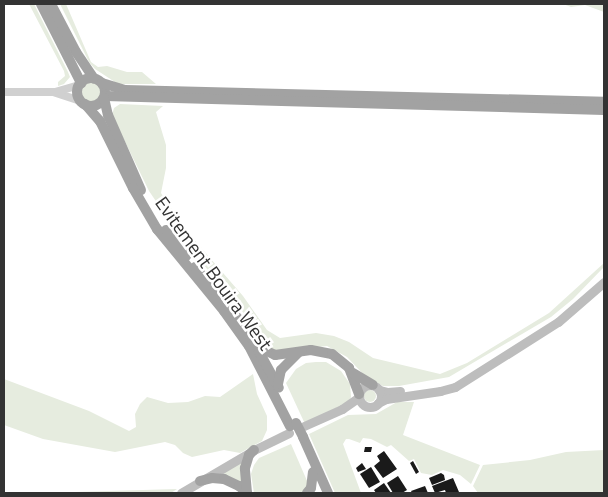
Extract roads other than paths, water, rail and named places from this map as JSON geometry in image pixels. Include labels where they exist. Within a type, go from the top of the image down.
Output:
[{"type":"highway","points":[[41,4],[80,84],[78,94],[83,102],[96,105],[104,97],[604,110]]},
{"type":"highway","points":[[50,4],[76,52],[98,81],[104,97]]},
{"type":"highway","points":[[80,84],[86,79],[125,90],[604,102]]},
{"type":"highway","name":"Evitement Bouira West","points":[[104,97],[109,118],[141,190],[153,211],[173,239],[237,316],[258,346],[278,384],[321,493]]},
{"type":"highway","name":"Evitement Bouira West","points":[[83,102],[102,124],[133,188],[157,229],[224,311],[249,346],[328,493]]},
{"type":"highway","points":[[258,346],[275,355],[311,350],[326,352],[342,361],[352,373],[376,388]]},
{"type":"highway","points":[[278,384],[281,370],[298,353]]},
{"type":"highway","points":[[352,373],[359,396]]},
{"type":"highway","points":[[247,493],[245,468],[249,455],[254,450]]},
{"type":"highway","points":[[307,493],[311,488],[313,472]]},
{"type":"highway","points":[[200,481],[212,478],[224,479],[240,486],[247,493]]},
{"type":"main road","points":[[181,493],[254,450],[342,409],[359,396],[363,387],[376,388],[388,392],[416,390],[452,382],[546,325],[576,302],[604,275]]},
{"type":"main road","points":[[342,409],[372,407],[386,399],[440,391],[454,387],[496,359],[542,334],[573,312],[604,282]]},
{"type":"main road","points":[[376,388],[381,397],[378,403]]},
{"type":"main road","points":[[359,396],[365,406]]},
{"type":"street","points":[[4,92],[53,92],[80,84]]},
{"type":"street","points":[[53,92],[83,102]]}]
